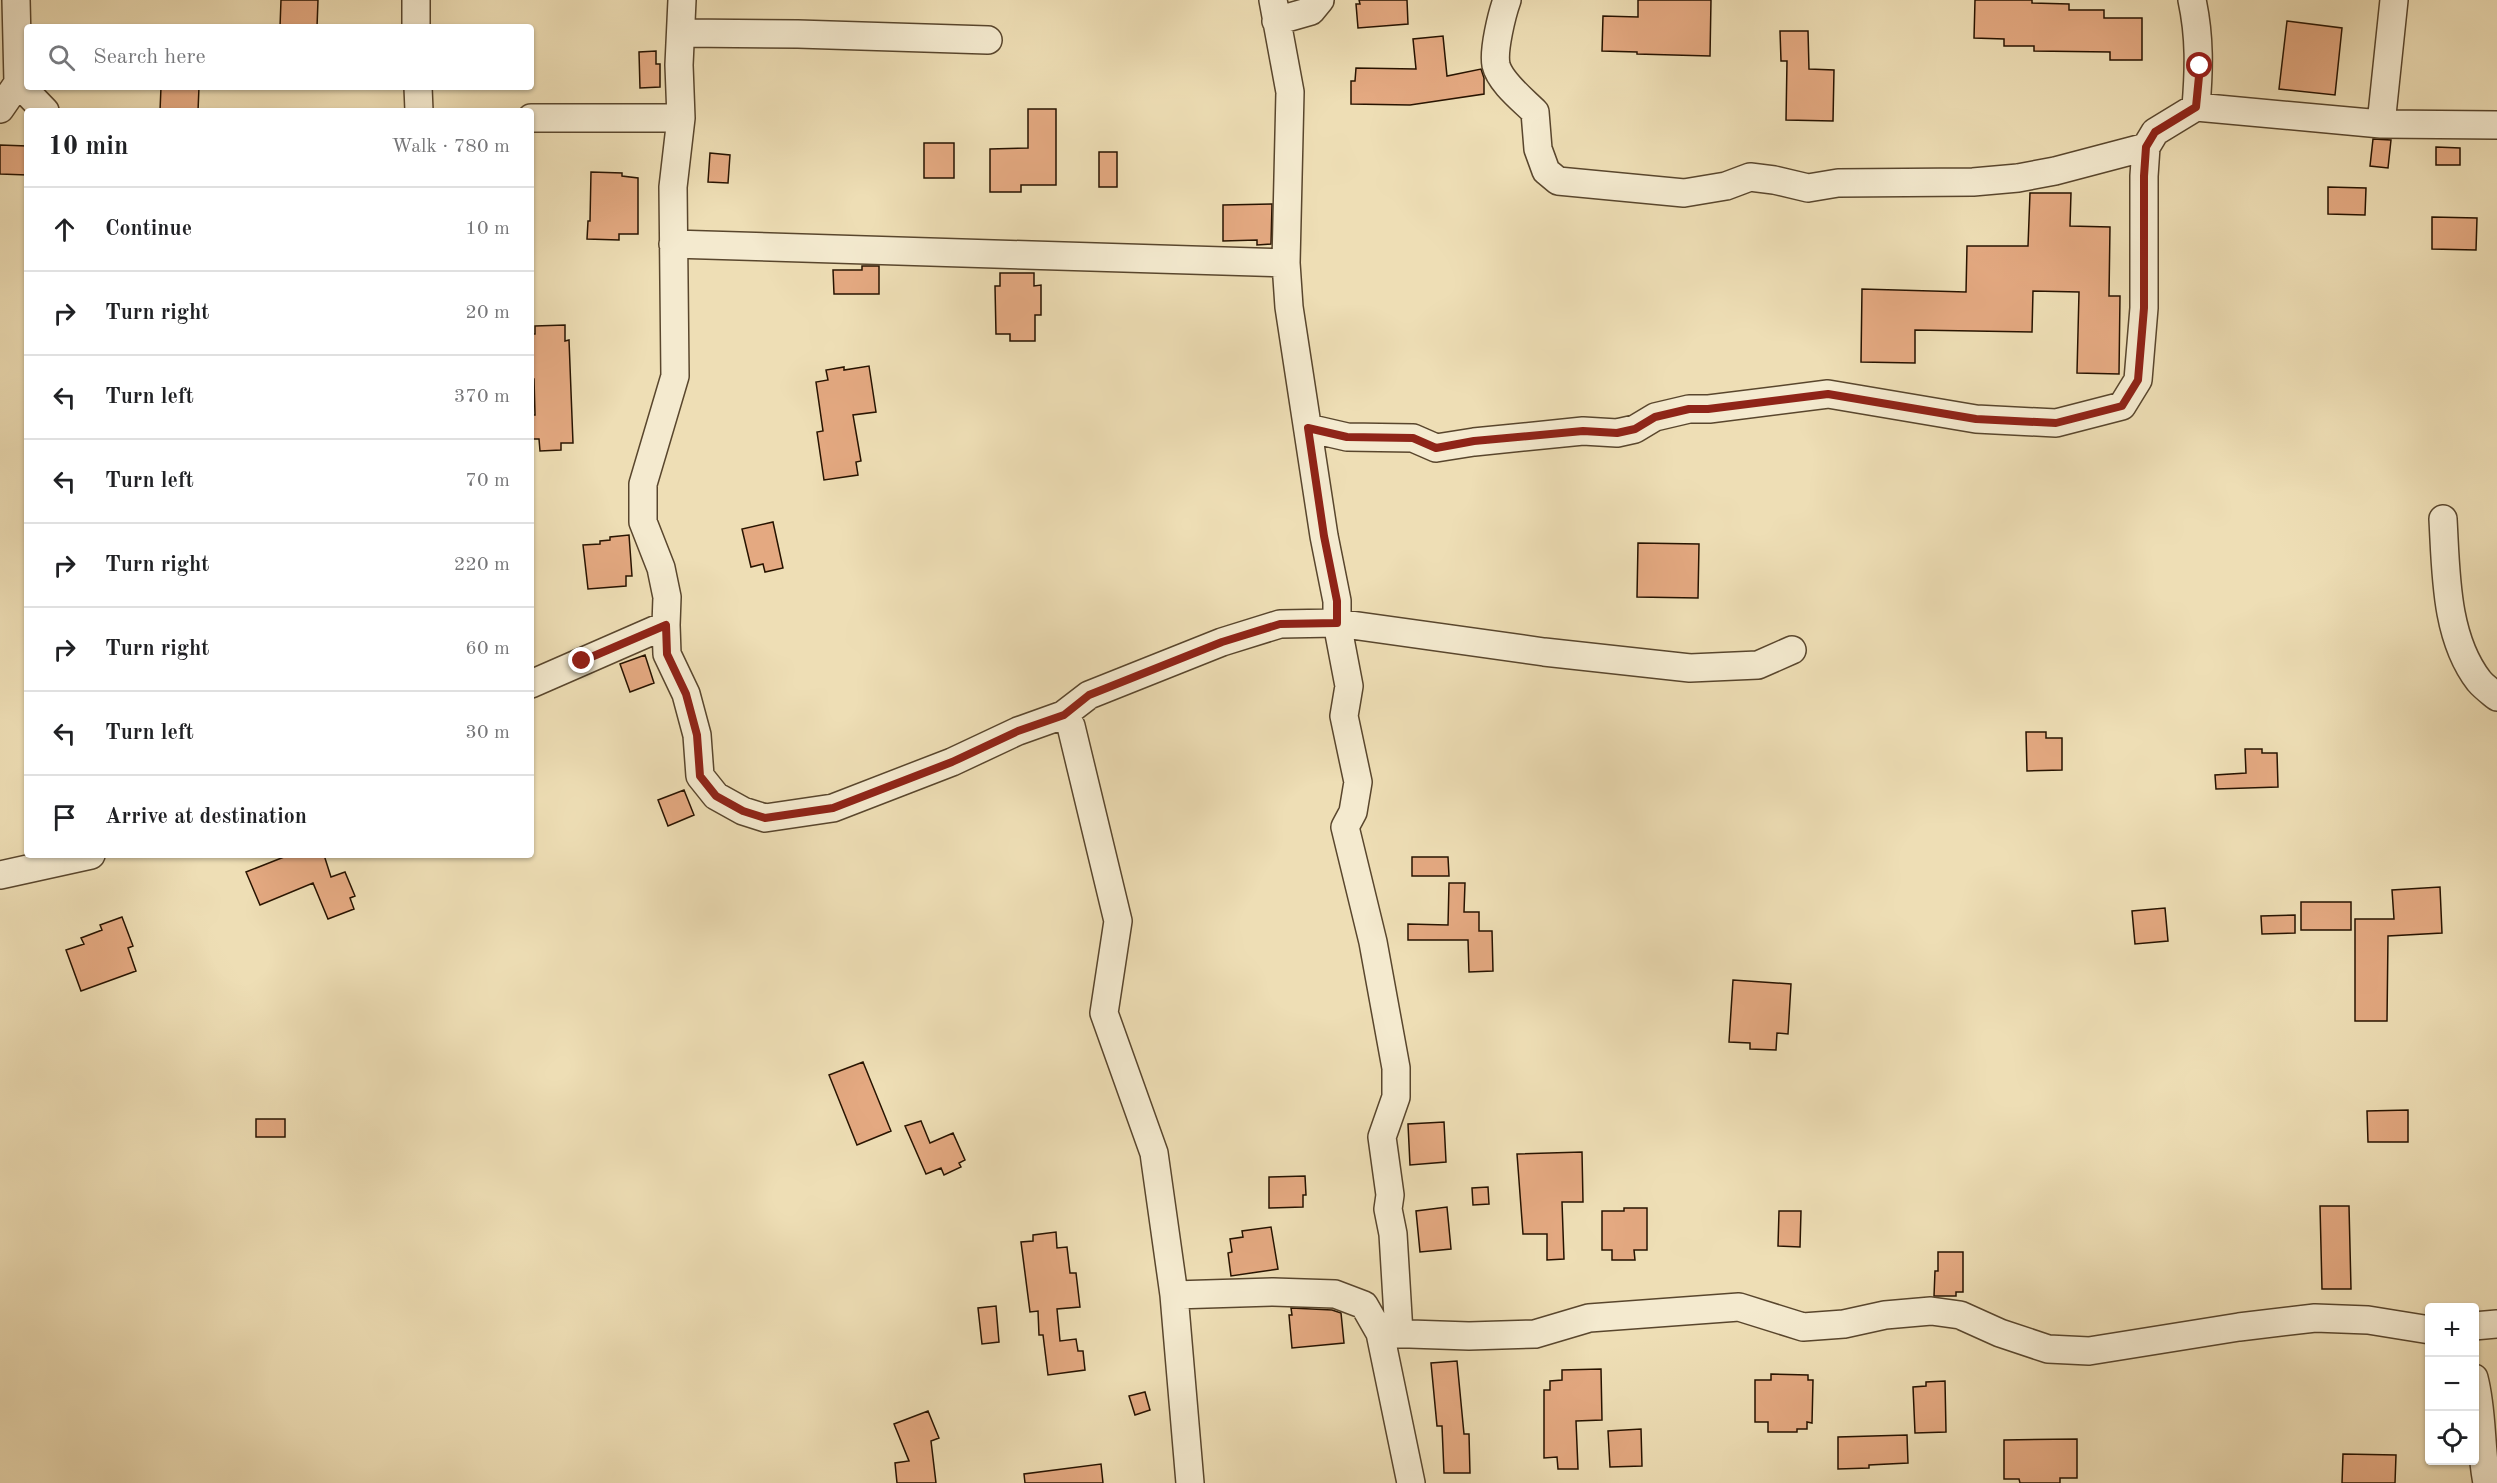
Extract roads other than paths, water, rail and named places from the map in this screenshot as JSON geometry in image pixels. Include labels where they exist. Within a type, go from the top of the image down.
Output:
[{"type":"street","points":[[0,109],[18,83],[16,0]]},
{"type":"street","points":[[416,0],[416,24]]},
{"type":"street","points":[[682,0],[681,118],[673,187],[675,376],[643,484],[643,522],[661,568],[667,597],[667,654],[686,694],[697,735],[700,776],[716,796],[743,811],[765,818],[833,808],[952,762],[1018,731],[1064,715],[1089,695],[1222,642],[1280,624],[1337,623],[1544,652],[1690,668],[1758,665],[1792,650]]},
{"type":"street","points":[[1320,0],[1311,11],[1274,10],[1290,92],[1286,263],[1289,307],[1324,536],[1337,601],[1337,623],[1349,686],[1344,716],[1358,782],[1353,813],[1346,827],[1373,942],[1396,1068],[1396,1097],[1382,1137],[1390,1195],[1388,1209],[1393,1234],[1389,1333],[1411,1483]]},
{"type":"street","points":[[1507,0],[1500,21],[1496,65],[1510,88],[1535,112],[1539,148],[1546,171],[1558,181],[1684,193],[1726,186],[1750,177],[1808,188],[1838,183],[1973,182],[2018,178],[2055,171],[2146,147]]},
{"type":"street","points":[[2192,0],[2198,28],[2199,47],[2196,107]]},
{"type":"street","points":[[2381,124],[2394,0]]},
{"type":"street","points":[[681,33],[988,40]]},
{"type":"street","points":[[18,83],[24,89]]},
{"type":"street","points":[[25,90],[42,108]]},
{"type":"street","points":[[418,90],[419,108]]},
{"type":"street","points":[[1308,428],[1347,437],[1413,438],[1436,448],[1474,441],[1573,432],[1617,433],[1635,429],[1655,417],[1689,409],[1708,409],[1828,394],[1976,419],[2056,423],[2122,406],[2138,380],[2144,308],[2144,176],[2146,147],[2155,132],[2196,107],[2381,124],[2497,125]]},
{"type":"street","points":[[534,118],[681,118]]},
{"type":"street","points":[[673,244],[1286,263]]},
{"type":"street","points":[[2442,519],[2449,600],[2463,657],[2480,683],[2497,697]]},
{"type":"street","points":[[534,683],[666,625]]},
{"type":"street","points":[[1064,715],[1071,726],[1118,921],[1104,1013],[1154,1153],[1174,1295],[1190,1483]]},
{"type":"street","points":[[2,868],[34,869],[80,858]]},
{"type":"street","points":[[1174,1295],[1273,1292],[1335,1294],[1364,1305],[1389,1333],[1534,1334],[1589,1318],[1739,1307],[1803,1327],[1844,1324],[1885,1315],[1931,1311],[1960,1315],[2000,1333],[2048,1349],[2089,1351],[2239,1327],[2315,1318],[2368,1320],[2425,1329]]},
{"type":"street","points":[[2479,1326],[2497,1324]]},
{"type":"street","points":[[2479,1403],[2483,1463],[2487,1483]]}]
